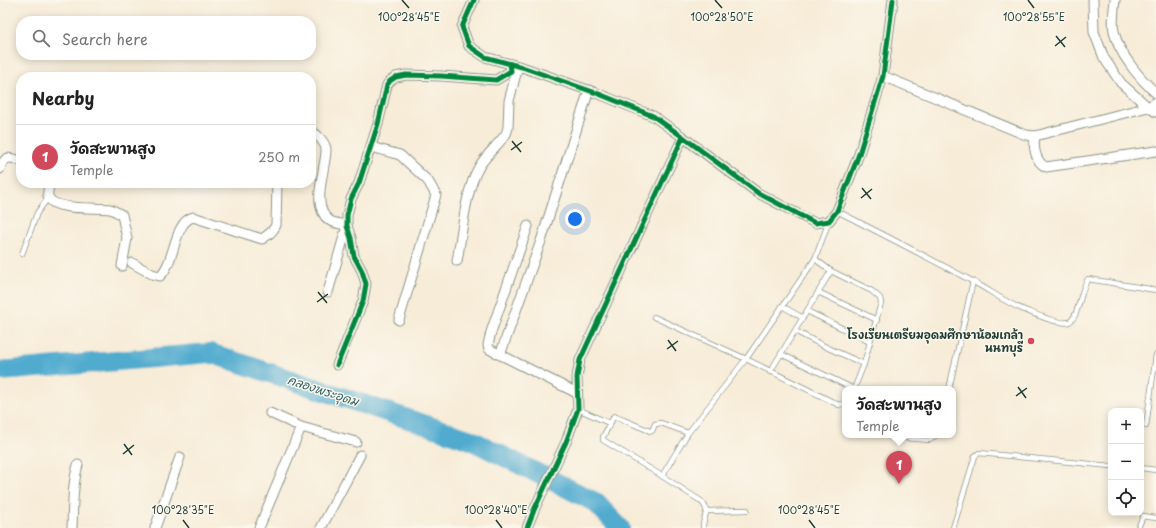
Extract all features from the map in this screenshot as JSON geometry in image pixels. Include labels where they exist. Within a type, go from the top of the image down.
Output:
[{"type":"street","points":[[474,0],[462,27],[469,46],[486,57],[589,90],[653,116],[758,193],[815,223],[830,221],[836,211],[859,154],[884,76],[893,0]]},
{"type":"street","points":[[1093,0],[1094,32],[1104,58],[1121,83],[1153,107]]},
{"type":"street","points":[[1115,0],[1114,31],[1125,58],[1148,86],[1156,93]]},
{"type":"street","points":[[328,292],[347,226],[347,215],[351,199],[360,183],[378,124],[387,85],[390,81],[396,77],[406,75],[496,80],[511,70],[514,65]]},
{"type":"street","points":[[458,262],[464,215],[472,179],[479,166],[506,134],[508,128],[509,102],[514,65]]},
{"type":"street","points":[[884,76],[1026,135],[1035,136],[1153,107]]},
{"type":"street","points":[[500,355],[541,241],[589,90]]},
{"type":"street","points":[[316,135],[322,140],[326,149],[319,202],[328,220],[347,226]]},
{"type":"street","points":[[1035,136],[1034,144],[1039,162],[1046,167],[1156,151]]},
{"type":"street","points":[[528,528],[534,510],[566,442],[578,408],[577,377],[580,360],[683,137]]},
{"type":"street","points":[[371,146],[400,155],[428,181],[436,195],[399,320]]},
{"type":"street","points":[[0,169],[2,161],[5,158],[16,160]]},
{"type":"street","points":[[48,188],[48,198],[51,202],[62,206],[110,210],[122,215],[127,238],[122,266]]},
{"type":"street","points":[[132,263],[152,274],[160,276],[168,265],[181,226],[188,218],[193,217],[262,239],[274,230],[276,225],[277,188]]},
{"type":"street","points":[[337,365],[363,301],[366,284],[362,271],[354,256],[347,226]]},
{"type":"street","points":[[528,226],[490,332],[488,349],[577,393]]},
{"type":"street","points":[[270,413],[301,427],[356,442]]},
{"type":"street","points":[[259,528],[301,427]]},
{"type":"street","points":[[321,528],[360,455]]},
{"type":"street","points":[[155,528],[180,457]]},
{"type":"street","points":[[72,528],[75,472],[78,465]]},
{"type":"lane","points":[[22,254],[37,213],[48,198]]},
{"type":"lane","points":[[836,211],[973,281],[1021,309],[1059,322],[1067,322],[1073,319],[1077,311],[1084,284],[1088,279],[1156,290]]},
{"type":"lane","points":[[662,476],[688,433],[746,359],[815,259],[830,221]]},
{"type":"lane","points":[[815,259],[831,271],[872,291],[880,298],[881,303],[877,320],[864,364],[855,386]]},
{"type":"lane","points":[[770,372],[831,271]]},
{"type":"lane","points":[[950,386],[973,281]]},
{"type":"lane","points":[[818,292],[877,320]]},
{"type":"lane","points":[[782,306],[803,318]]},
{"type":"lane","points":[[807,311],[870,342]]},
{"type":"lane","points":[[654,317],[746,359],[839,405],[842,404]]},
{"type":"lane","points":[[795,331],[864,364]]},
{"type":"lane","points":[[781,354],[848,386]]},
{"type":"lane","points":[[1146,426],[1156,355]]},
{"type":"lane","points":[[578,408],[609,423]]},
{"type":"lane","points":[[688,433],[661,423],[655,424],[652,431],[650,431],[614,416],[603,436],[604,441],[701,501],[707,510],[702,525],[703,528]]},
{"type":"lane","points":[[905,438],[930,440],[932,438]]},
{"type":"lane","points":[[953,528],[975,456],[979,453],[1108,466]]},
{"type":"lane","points":[[1144,468],[1156,470]]},
{"type":"lane","points":[[707,510],[747,510]]},
{"type":"lane","points":[[1138,528],[1143,516],[1156,518]]},
{"type":"waterway","name":"คลองพระอุดม","points":[[0,371],[210,353],[471,440],[595,502],[620,528]]},
{"type":"cycle path","points":[[474,0],[462,27],[469,46],[485,57],[522,67],[599,94],[653,116],[758,193],[815,223],[829,221],[837,211],[859,154],[883,76],[893,0]]},
{"type":"cycle path","points":[[337,365],[363,301],[366,284],[362,271],[354,256],[347,226],[347,215],[351,199],[359,183],[378,124],[387,85],[396,77],[406,75],[496,80],[511,71],[510,64]]},
{"type":"cycle path","points":[[527,528],[566,442],[578,409],[577,377],[580,360],[683,137]]},
{"type":"place","name":"โรงเรียนเตรียมอุดมศึกษาน้อมเกล้า นนทบุรี","points":[[1031,341]]},
{"type":"place","name":"วัดสะพานสูง","points":[[899,484]]}]
